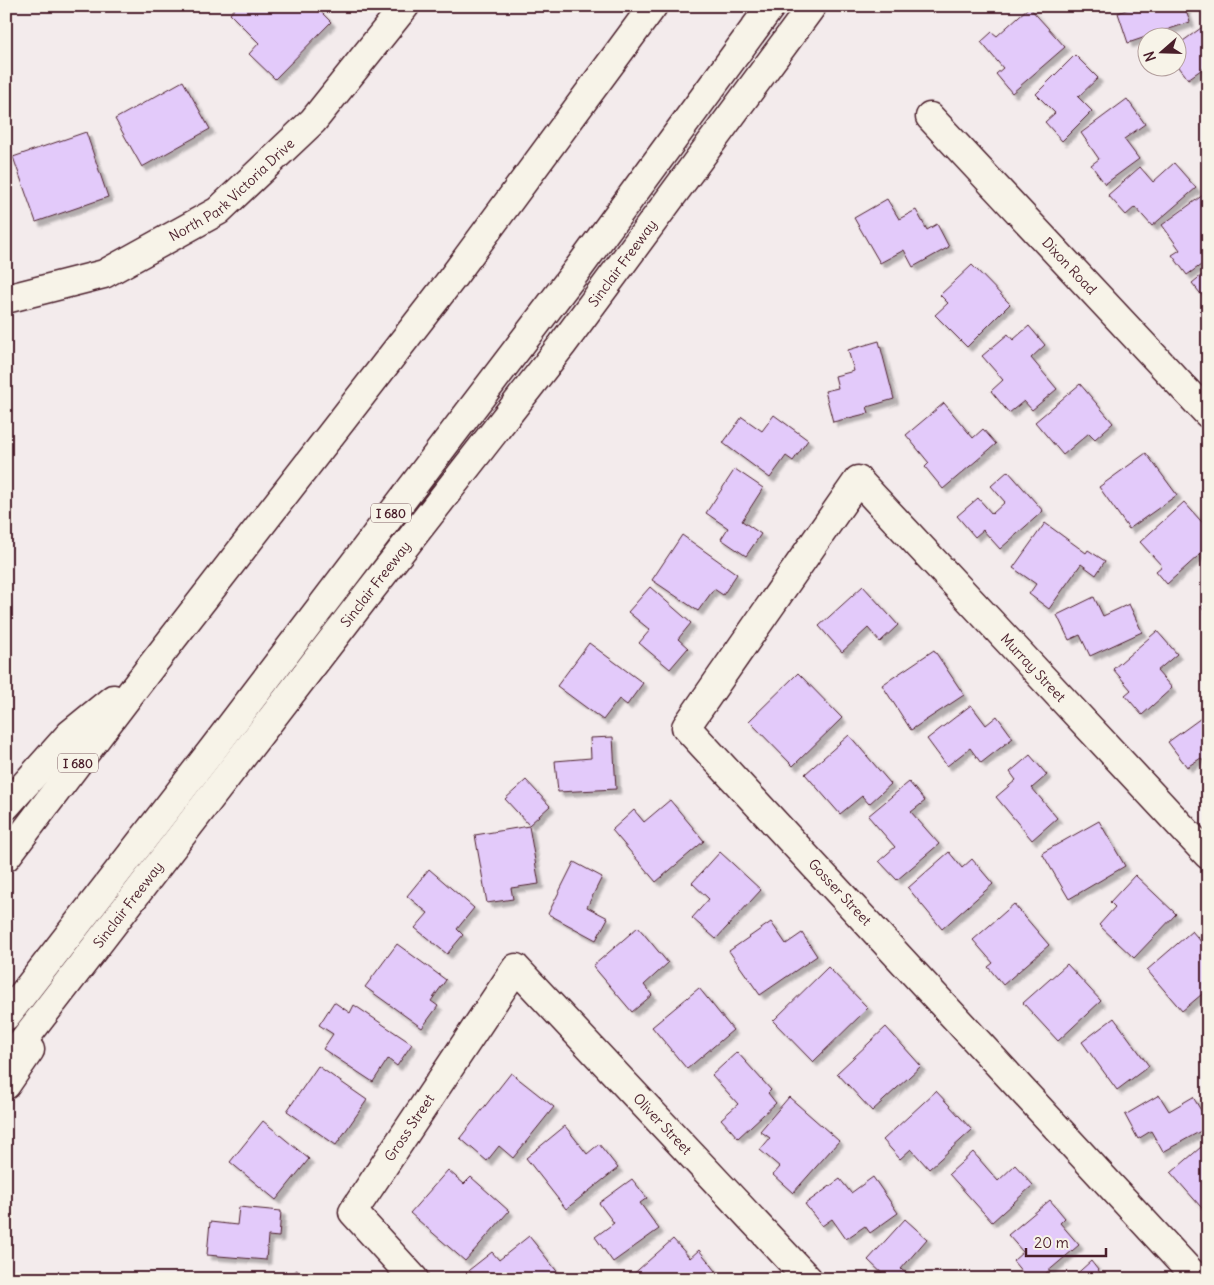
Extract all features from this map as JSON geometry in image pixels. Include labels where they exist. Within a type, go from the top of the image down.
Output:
[{"type":"main road","name":"North Park Victoria Drive","points":[[6,299],[104,274],[218,212],[313,121],[405,6]]},
{"type":"main road","name":"I 680","points":[[6,857],[149,669],[450,281],[653,6]]},
{"type":"main road","name":"I 680","points":[[6,1016],[201,764],[578,268],[771,6]]},
{"type":"main road","name":"Sinclair Freeway","points":[[6,1063],[562,345],[812,6]]},
{"type":"main road","name":"Dixon Road","points":[[930,116],[1208,414]]},
{"type":"main road","name":"Murray Street","points":[[858,480],[1208,855]]},
{"type":"main road","name":"Gosser Street","points":[[858,480],[686,727],[1197,1279]]},
{"type":"main road","points":[[6,806],[70,734],[149,669]]},
{"type":"main road","points":[[6,1085],[127,906]]},
{"type":"main road","name":"Gross Street","points":[[414,1279],[353,1212],[516,968]]},
{"type":"main road","name":"Oliver Street","points":[[516,968],[808,1279]]},
{"type":"building","points":[[237,6],[315,6],[331,22],[275,79],[249,54],[259,43],[230,14]]},
{"type":"building","points":[[1136,6],[1184,6],[1190,22],[1172,28],[1136,28],[1136,40],[1128,43],[1118,13]]},
{"type":"building","points":[[1029,7],[1065,47],[1012,93],[996,74],[1003,68],[981,42],[992,32],[997,36]]},
{"type":"building","points":[[1208,23],[1208,65],[1188,79],[1186,76],[1186,39]]},
{"type":"building","points":[[1075,55],[1098,78],[1078,97],[1092,111],[1062,141],[1045,122],[1055,113],[1036,94]]},
{"type":"building","points":[[183,81],[210,129],[142,167],[115,119]]},
{"type":"building","points":[[1127,99],[1145,124],[1124,139],[1139,159],[1105,184],[1091,165],[1099,159],[1081,133]]},
{"type":"building","points":[[86,132],[108,197],[36,222],[13,157]]},
{"type":"building","points":[[1174,163],[1196,188],[1152,226],[1135,207],[1126,215],[1108,195],[1140,167],[1153,182]]},
{"type":"building","points":[[1207,192],[1208,229],[1205,231],[1208,234],[1208,260],[1187,275],[1172,255],[1180,250],[1162,225]]},
{"type":"building","points":[[887,199],[899,219],[916,210],[927,230],[937,224],[949,247],[913,267],[904,250],[880,263],[854,218]]},
{"type":"building","points":[[972,265],[1010,304],[967,347],[935,315],[948,303],[940,295]]},
{"type":"building","points":[[1208,270],[1208,303],[1192,283]]},
{"type":"building","points":[[1029,326],[1045,345],[1031,358],[1057,389],[1032,410],[1024,401],[1009,413],[991,391],[1003,380],[982,356],[1008,334],[1013,340]]},
{"type":"building","points":[[879,341],[894,399],[867,407],[869,413],[833,422],[825,391],[838,388],[835,376],[854,371],[848,350]]},
{"type":"building","points":[[1080,384],[1113,423],[1095,439],[1089,433],[1063,455],[1035,422]]},
{"type":"building","points":[[944,403],[973,438],[983,429],[996,444],[943,489],[925,467],[929,463],[906,435]]},
{"type":"building","points":[[774,415],[808,440],[793,461],[786,456],[770,478],[723,443],[742,417],[762,431]]},
{"type":"building","points":[[1146,453],[1177,495],[1129,529],[1099,487]]},
{"type":"building","points":[[735,469],[763,488],[742,521],[761,534],[746,556],[721,539],[728,528],[706,513]]},
{"type":"building","points":[[1008,471],[1043,511],[1000,549],[983,530],[975,537],[957,516],[978,498],[992,514],[1005,502],[991,486]]},
{"type":"building","points":[[1184,502],[1208,529],[1208,547],[1167,584],[1156,571],[1162,566],[1140,542]]},
{"type":"building","points":[[1045,523],[1086,553],[1088,550],[1105,561],[1096,575],[1081,564],[1049,609],[1029,594],[1036,584],[1013,568]]},
{"type":"building","points":[[682,535],[737,574],[723,595],[714,589],[698,611],[652,580]]},
{"type":"building","points":[[863,586],[898,625],[880,642],[868,628],[842,652],[819,626]]},
{"type":"building","points":[[650,587],[691,623],[678,639],[688,648],[670,669],[639,643],[650,630],[628,612]]},
{"type":"building","points":[[1094,597],[1103,616],[1129,604],[1142,632],[1090,656],[1080,635],[1069,640],[1057,615]]},
{"type":"building","points":[[1208,601],[1208,616],[1201,607]]},
{"type":"building","points":[[1157,631],[1177,654],[1157,671],[1172,688],[1142,715],[1125,695],[1131,690],[1113,669]]},
{"type":"building","points":[[589,643],[643,683],[627,705],[619,699],[603,720],[557,686]]},
{"type":"building","points":[[934,650],[964,695],[911,730],[882,685]]},
{"type":"building","points":[[798,673],[842,718],[793,766],[749,721]]},
{"type":"building","points":[[971,705],[986,725],[997,716],[1013,738],[981,763],[970,748],[947,766],[927,739]]},
{"type":"building","points":[[1208,713],[1208,768],[1201,758],[1187,767],[1168,742]]},
{"type":"building","points":[[849,735],[891,784],[869,804],[862,796],[840,814],[805,774]]},
{"type":"building","points":[[613,737],[616,789],[558,792],[555,761],[591,758],[590,738]]},
{"type":"building","points":[[1030,755],[1047,775],[1032,788],[1057,818],[1032,840],[996,797],[1016,780],[1010,772]]},
{"type":"building","points":[[526,780],[550,806],[529,825],[505,799]]},
{"type":"building","points":[[909,782],[925,801],[911,812],[939,844],[897,880],[879,861],[895,847],[868,816]]},
{"type":"building","points":[[670,800],[704,841],[656,882],[612,830],[634,810],[644,822]]},
{"type":"building","points":[[1099,821],[1125,866],[1069,899],[1042,853]]},
{"type":"building","points":[[529,826],[539,884],[511,888],[513,899],[487,903],[475,835]]},
{"type":"building","points":[[720,852],[761,890],[716,939],[692,918],[709,899],[692,883]]},
{"type":"building","points":[[949,852],[962,868],[972,859],[993,884],[942,929],[908,888]]},
{"type":"building","points":[[574,862],[602,877],[587,907],[608,918],[596,940],[548,914]]},
{"type":"building","points":[[429,869],[474,908],[457,929],[463,935],[447,954],[415,928],[428,913],[407,896]]},
{"type":"building","points":[[1135,875],[1176,914],[1134,958],[1099,925],[1115,907],[1110,902]]},
{"type":"building","points":[[1014,904],[1049,945],[1003,985],[988,967],[993,963],[973,940]]},
{"type":"building","points":[[771,922],[786,944],[802,933],[817,956],[760,995],[729,951]]},
{"type":"building","points":[[638,927],[668,963],[644,985],[652,995],[632,1012],[593,966]]},
{"type":"building","points":[[1192,931],[1208,950],[1208,989],[1182,1011],[1147,970]]},
{"type":"building","points":[[397,944],[446,980],[431,1001],[438,1006],[422,1028],[365,987]]},
{"type":"building","points":[[1067,964],[1101,1001],[1058,1041],[1023,1003]]},
{"type":"building","points":[[828,967],[868,1008],[813,1062],[773,1021]]},
{"type":"building","points":[[699,988],[733,1030],[687,1069],[652,1027]]},
{"type":"building","points":[[334,1002],[350,1013],[354,1005],[412,1044],[397,1066],[388,1059],[373,1082],[323,1049],[333,1034],[319,1025]]},
{"type":"building","points":[[1114,1018],[1149,1066],[1117,1090],[1082,1042]]},
{"type":"building","points":[[886,1027],[921,1066],[872,1111],[837,1073]]},
{"type":"building","points":[[737,1052],[771,1090],[768,1093],[776,1103],[738,1138],[721,1119],[738,1104],[712,1075]]},
{"type":"building","points":[[318,1066],[367,1100],[336,1145],[287,1111]]},
{"type":"building","points":[[511,1073],[554,1107],[513,1158],[499,1146],[487,1161],[460,1138]]},
{"type":"building","points":[[936,1091],[972,1130],[929,1169],[911,1149],[900,1159],[883,1140]]},
{"type":"building","points":[[1159,1095],[1169,1111],[1193,1097],[1208,1122],[1208,1127],[1163,1152],[1151,1131],[1138,1139],[1125,1115]]},
{"type":"building","points":[[789,1097],[839,1141],[793,1193],[773,1175],[780,1167],[760,1150],[770,1138],[760,1131]]},
{"type":"building","points":[[263,1121],[309,1159],[276,1200],[230,1162]]},
{"type":"building","points":[[565,1126],[587,1154],[599,1144],[618,1168],[566,1209],[526,1158]]},
{"type":"building","points":[[1208,1141],[1208,1215],[1171,1173]]},
{"type":"building","points":[[973,1152],[998,1181],[1015,1165],[1033,1185],[992,1222],[949,1174]]},
{"type":"building","points":[[448,1170],[464,1184],[471,1177],[509,1211],[465,1261],[410,1213]]},
{"type":"building","points":[[873,1177],[898,1213],[870,1233],[865,1226],[846,1239],[832,1219],[822,1226],[805,1204],[840,1179],[851,1193]]},
{"type":"building","points":[[632,1179],[647,1198],[640,1203],[659,1229],[613,1262],[595,1237],[614,1223],[599,1203]]},
{"type":"building","points":[[1050,1200],[1065,1218],[1060,1223],[1079,1245],[1039,1279],[1028,1279],[1013,1261],[1023,1252],[1008,1235]]},
{"type":"building","points":[[239,1207],[281,1211],[279,1237],[268,1236],[266,1260],[207,1255],[210,1222],[237,1225]]},
{"type":"building","points":[[905,1219],[927,1239],[901,1269],[912,1279],[888,1279],[868,1260]]},
{"type":"building","points":[[529,1236],[563,1279],[476,1279],[469,1270],[492,1252],[499,1260]]},
{"type":"building","points":[[673,1239],[690,1258],[699,1250],[716,1271],[707,1279],[632,1279],[630,1277]]},
{"type":"building","points":[[1091,1261],[1105,1279],[1071,1279]]},
{"type":"building","points":[[297,1270],[303,1279],[284,1279]]}]
